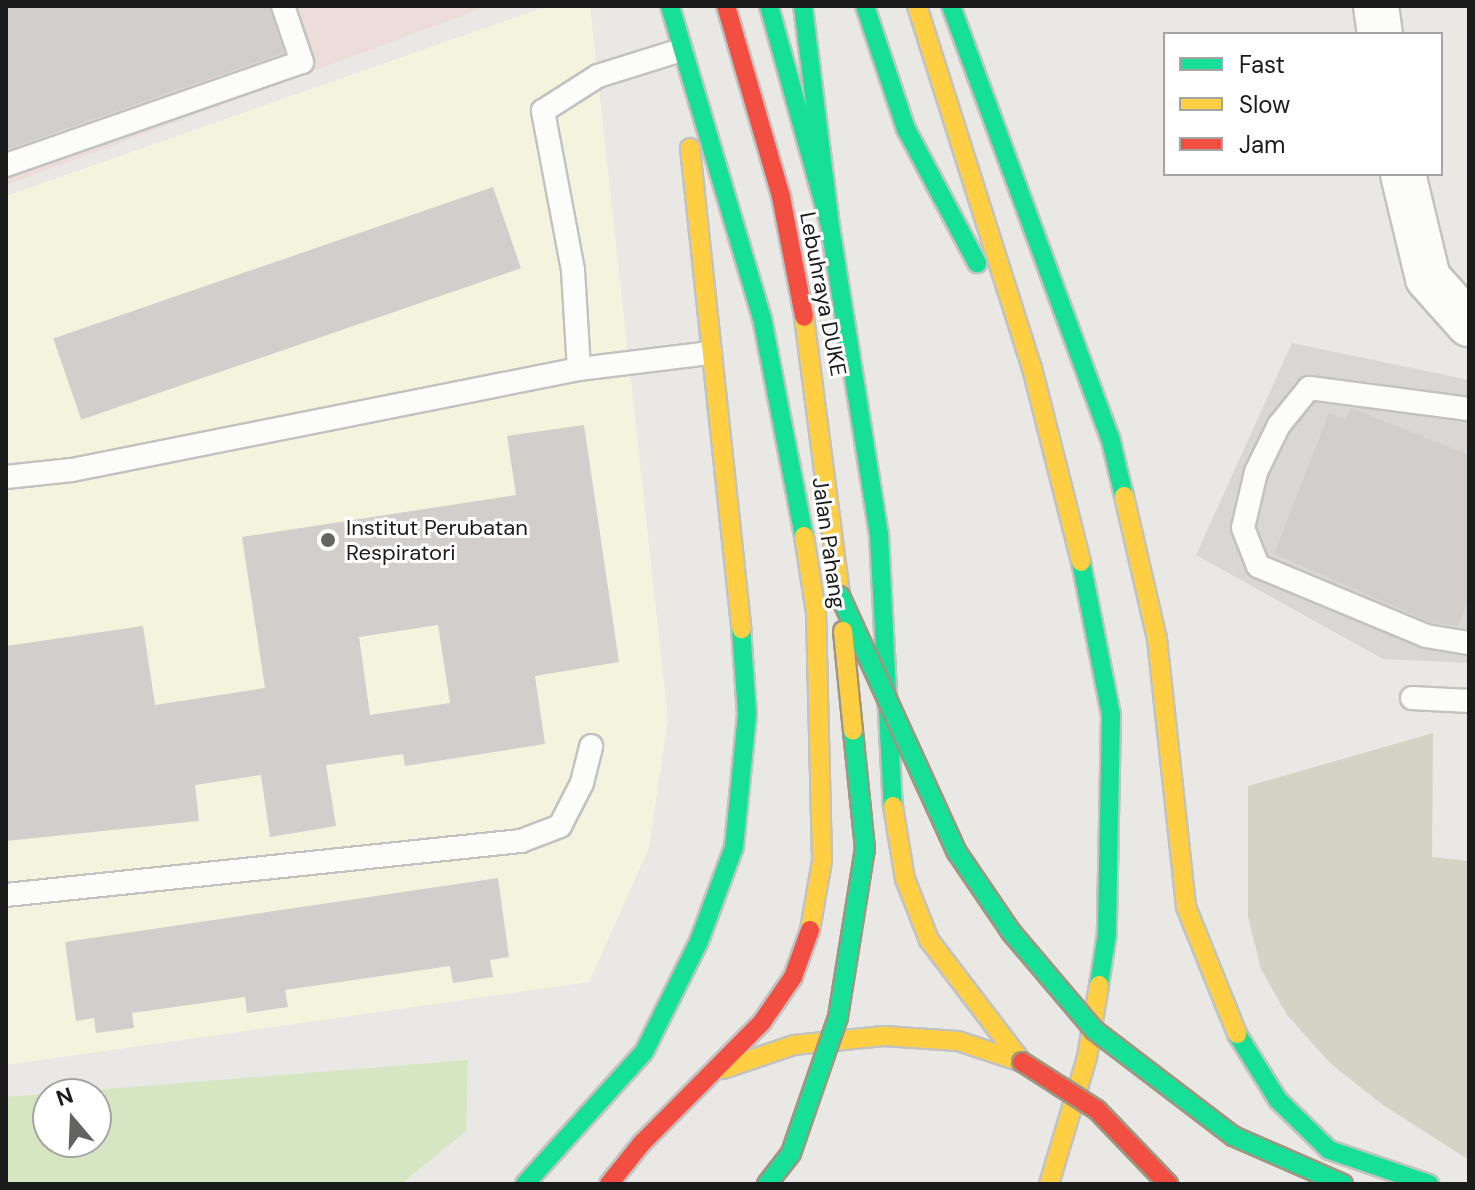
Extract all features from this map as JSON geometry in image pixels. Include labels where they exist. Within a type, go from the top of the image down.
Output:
[{"type":"main road","name":"Jalan Pahang","points":[[609,1184],[642,1143],[717,1072],[793,977],[814,919],[822,861],[822,755],[816,613],[793,462],[762,318],[670,6]]},
{"type":"main road","name":"Lebuhraya DUKE","points":[[726,6],[781,197],[816,380],[865,849],[838,1017],[791,1153],[767,1184]]},
{"type":"main road","name":"Lebuhraya DUKE","points":[[769,6],[830,226]]},
{"type":"main road","name":"Jalan Pahang","points":[[803,6],[830,226],[879,534],[893,813],[905,879],[929,940],[1022,1062]]},
{"type":"main road","points":[[865,6],[906,129],[1032,368]]},
{"type":"main road","points":[[917,6],[1032,368],[1085,578],[1111,715],[1107,933],[1087,1057],[1049,1184]]},
{"type":"main road","points":[[951,6],[1114,451],[1157,639],[1186,907],[1211,975],[1236,1032],[1278,1100],[1329,1150],[1429,1184]]},
{"type":"main road","points":[[525,1184],[644,1052],[699,941],[734,847],[747,714],[733,531],[710,353],[681,50]]},
{"type":"main road","points":[[840,596],[956,851],[1011,932],[1094,1030],[1233,1136],[1343,1184]]},
{"type":"main road","points":[[717,1072],[794,1045],[884,1036],[958,1041],[1022,1062],[1097,1110],[1168,1184]]},
{"type":"street","points":[[1376,6],[1380,32]]},
{"type":"street","points":[[1403,176],[1428,278],[1469,324]]},
{"type":"lane","points":[[6,165],[302,62],[283,6]]},
{"type":"lane","points":[[579,369],[573,270],[543,111],[598,76],[681,50]]},
{"type":"lane","points":[[6,477],[72,470],[579,369],[710,353]]},
{"type":"lane","points":[[1469,409],[1309,388],[1279,425],[1256,472],[1243,528],[1258,566],[1426,636],[1469,643]]},
{"type":"lane","points":[[1412,698],[1469,701]]},
{"type":"lane","points":[[6,895],[521,841],[560,826],[582,783],[591,746]]},
{"type":"shaded area","points":[[6,6],[488,6],[6,185]]},
{"type":"shaded area","name":"Institut Perubatan Respiratori","points":[[548,6],[590,6],[668,719],[649,848],[589,982],[6,1065],[6,196]]},
{"type":"shaded area","points":[[1292,343],[1469,380],[1469,663],[1383,659],[1196,555]]},
{"type":"shaded area","points":[[1433,733],[1432,857],[1469,861],[1469,1160],[1383,1105],[1331,1064],[1287,1015],[1261,969],[1248,917],[1248,786]]},
{"type":"green space","points":[[468,1060],[466,1131],[401,1184],[6,1184],[6,1097],[32,1095],[32,1158],[112,1158],[112,1089]]},
{"type":"building","points":[[6,6],[269,6],[284,53],[6,150]]},
{"type":"building","points":[[493,187],[521,268],[81,420],[53,338]]},
{"type":"building","points":[[1351,408],[1469,455],[1469,598],[1458,626],[1430,622],[1274,554],[1329,413],[1346,420]]},
{"type":"building","points":[[584,425],[619,662],[535,676],[545,744],[405,766],[403,754],[326,765],[336,826],[270,837],[261,775],[195,785],[199,821],[6,841],[6,646],[143,626],[155,705],[265,688],[242,537],[516,495],[507,436]],"holes":[[[438,625],[450,703],[370,715],[359,637]]]},
{"type":"building","points":[[498,878],[509,957],[490,960],[493,977],[453,983],[450,966],[285,990],[288,1007],[247,1013],[245,997],[132,1013],[134,1028],[96,1033],[94,1018],[76,1021],[65,942]]},
{"type":"traffic: fast","points":[[670,6],[762,318],[804,536]]},
{"type":"traffic: fast","points":[[769,6],[830,226]]},
{"type":"traffic: fast","points":[[803,6],[830,226],[879,534],[893,806]]},
{"type":"traffic: fast","points":[[865,6],[906,129],[977,263]]},
{"type":"traffic: fast","points":[[951,6],[1110,437],[1124,496]]},
{"type":"traffic: fast","points":[[1081,562],[1111,715],[1107,933],[1099,985]]},
{"type":"traffic: fast","points":[[840,596],[956,851],[1011,932],[1094,1030],[1233,1136],[1343,1184]]},
{"type":"traffic: fast","points":[[525,1184],[644,1052],[699,941],[734,847],[747,714],[741,629]]},
{"type":"traffic: fast","points":[[767,1184],[791,1153],[838,1017],[865,849],[853,731]]},
{"type":"traffic: fast","points":[[1237,1034],[1278,1100],[1329,1150],[1429,1184]]},
{"type":"traffic: slow","points":[[917,6],[1032,368],[1081,562]]},
{"type":"traffic: slow","points":[[690,148],[741,629]]},
{"type":"traffic: slow","points":[[804,317],[840,596]]},
{"type":"traffic: slow","points":[[1124,496],[1157,639],[1186,907],[1237,1034]]},
{"type":"traffic: slow","points":[[804,536],[816,613],[822,861],[810,930]]},
{"type":"traffic: slow","points":[[843,631],[853,731]]},
{"type":"traffic: slow","points":[[893,806],[905,879],[929,940],[1022,1062]]},
{"type":"traffic: slow","points":[[1049,1184],[1087,1057],[1099,985]]},
{"type":"traffic: slow","points":[[723,1069],[794,1045],[884,1036],[958,1041],[1022,1062]]},
{"type":"traffic: jam","points":[[726,6],[781,197],[804,317]]},
{"type":"traffic: jam","points":[[609,1184],[642,1143],[762,1022],[793,977],[810,930]]},
{"type":"traffic: jam","points":[[1022,1062],[1097,1110],[1168,1184]]},
{"type":"place","name":"Institut Perubatan Respiratori","points":[[328,540]]}]
